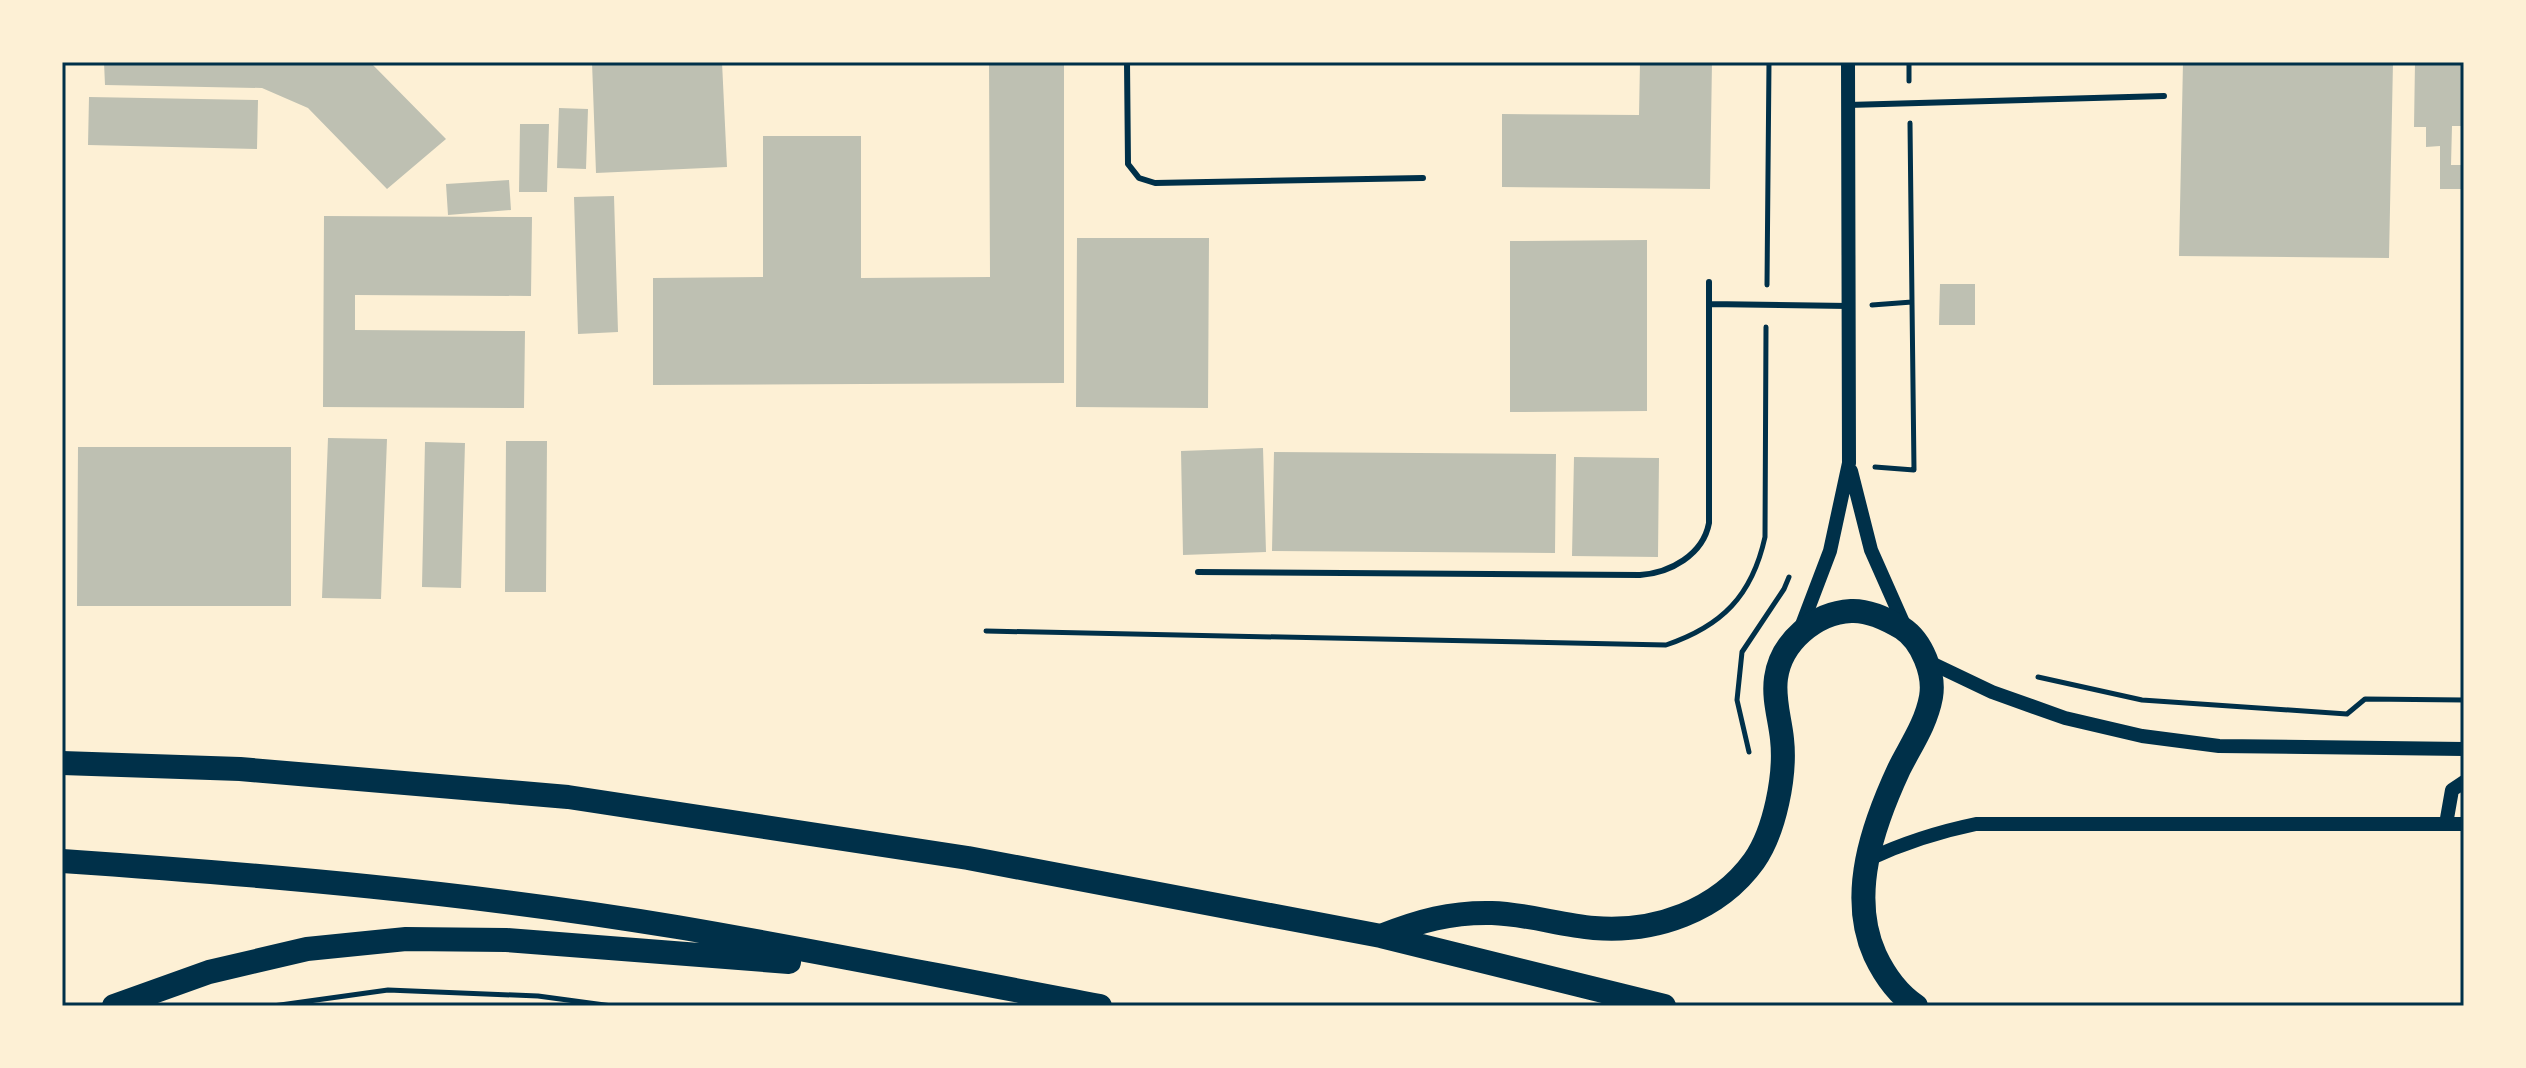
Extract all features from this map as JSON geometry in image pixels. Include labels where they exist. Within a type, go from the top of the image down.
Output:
[{"type":"highway","points":[[1381,936],[1420,920],[1457,914],[1493,913],[1594,928],[1630,929],[1667,922],[1700,908],[1725,891],[1755,860],[1772,822],[1781,783],[1782,742],[1776,677],[1784,654],[1798,634],[1823,617],[1852,611],[1882,617],[1908,632],[1927,661],[1932,694],[1922,726],[1899,769],[1881,814],[1867,860],[1862,898],[1867,937],[1883,972],[1916,1006]]},
{"type":"highway","points":[[62,763],[240,769],[568,797],[968,858],[1381,936],[1664,1006]]},
{"type":"highway","points":[[62,861],[463,896],[677,927],[1100,1006]]},
{"type":"highway","points":[[114,1006],[209,972],[307,949],[406,939],[506,940],[910,971]]},
{"type":"street","points":[[1848,62],[1849,463],[1871,550],[1908,632]]},
{"type":"street","points":[[1798,634],[1830,551],[1849,463]]},
{"type":"street","points":[[1927,661],[1992,692],[2065,718],[2142,736],[2219,746],[2464,749]]},
{"type":"street","points":[[2446,824],[2452,790],[2464,782]]},
{"type":"street","points":[[1867,860],[1901,844],[1976,824],[2464,824]]},
{"type":"lane","points":[[1127,62],[1127,155],[1128,164],[1139,178],[1155,183],[1423,178]]},
{"type":"lane","points":[[1848,105],[2164,96]]},
{"type":"lane","points":[[1198,572],[1640,575],[1670,569],[1701,546],[1709,523],[1709,282]]},
{"type":"lane","points":[[1709,304],[1849,306]]},
{"type":"path","points":[[986,631],[1666,645],[1701,631],[1721,617],[1752,579],[1765,537],[1769,62]]},
{"type":"path","points":[[1849,463],[1914,470],[1909,62]]},
{"type":"path","points":[[1849,306],[1912,302]]},
{"type":"path","points":[[2037,677],[2142,700],[2347,714],[2365,699],[2464,700]]},
{"type":"path","points":[[273,1006],[388,990],[538,996],[612,1006]]},
{"type":"building","points":[[104,62],[370,62],[446,139],[387,189],[308,108],[262,88],[105,85]]},
{"type":"building","points":[[592,62],[722,62],[727,167],[596,173]]},
{"type":"building","points":[[989,62],[1064,62],[1064,383],[653,385],[653,278],[763,277],[763,136],[861,136],[861,278],[990,277]]},
{"type":"building","points":[[1640,62],[1712,62],[1710,189],[1502,187],[1502,114],[1639,115]]},
{"type":"building","points":[[2183,62],[2393,62],[2389,258],[2179,256]]},
{"type":"building","points":[[2415,62],[2464,62],[2464,126],[2452,126],[2451,165],[2464,165],[2464,189],[2440,189],[2440,146],[2426,147],[2426,127],[2414,127]]},
{"type":"building","points":[[89,97],[258,100],[257,149],[88,145]]},
{"type":"building","points":[[559,108],[588,109],[586,169],[557,168]]},
{"type":"building","points":[[520,124],[549,124],[547,192],[519,192]]},
{"type":"building","points":[[509,180],[511,210],[448,215],[446,184]]},
{"type":"building","points":[[614,196],[618,332],[578,334],[574,197]]},
{"type":"building","points":[[324,216],[532,217],[531,296],[355,295],[355,330],[525,331],[524,408],[323,407]]},
{"type":"building","points":[[1077,238],[1209,238],[1208,408],[1076,407]]},
{"type":"building","points":[[1647,240],[1647,411],[1510,412],[1510,241]]},
{"type":"building","points":[[1940,284],[1975,284],[1975,325],[1939,325]]},
{"type":"building","points":[[328,438],[387,439],[381,599],[322,598]]},
{"type":"building","points":[[506,441],[547,441],[546,592],[505,592]]},
{"type":"building","points":[[425,442],[465,443],[461,588],[422,587]]},
{"type":"building","points":[[78,447],[291,447],[291,606],[77,606]]},
{"type":"building","points":[[1263,448],[1266,552],[1183,555],[1181,451]]},
{"type":"building","points":[[1274,452],[1556,454],[1555,553],[1272,551]]},
{"type":"building","points":[[1574,457],[1659,458],[1658,557],[1572,556]]}]
